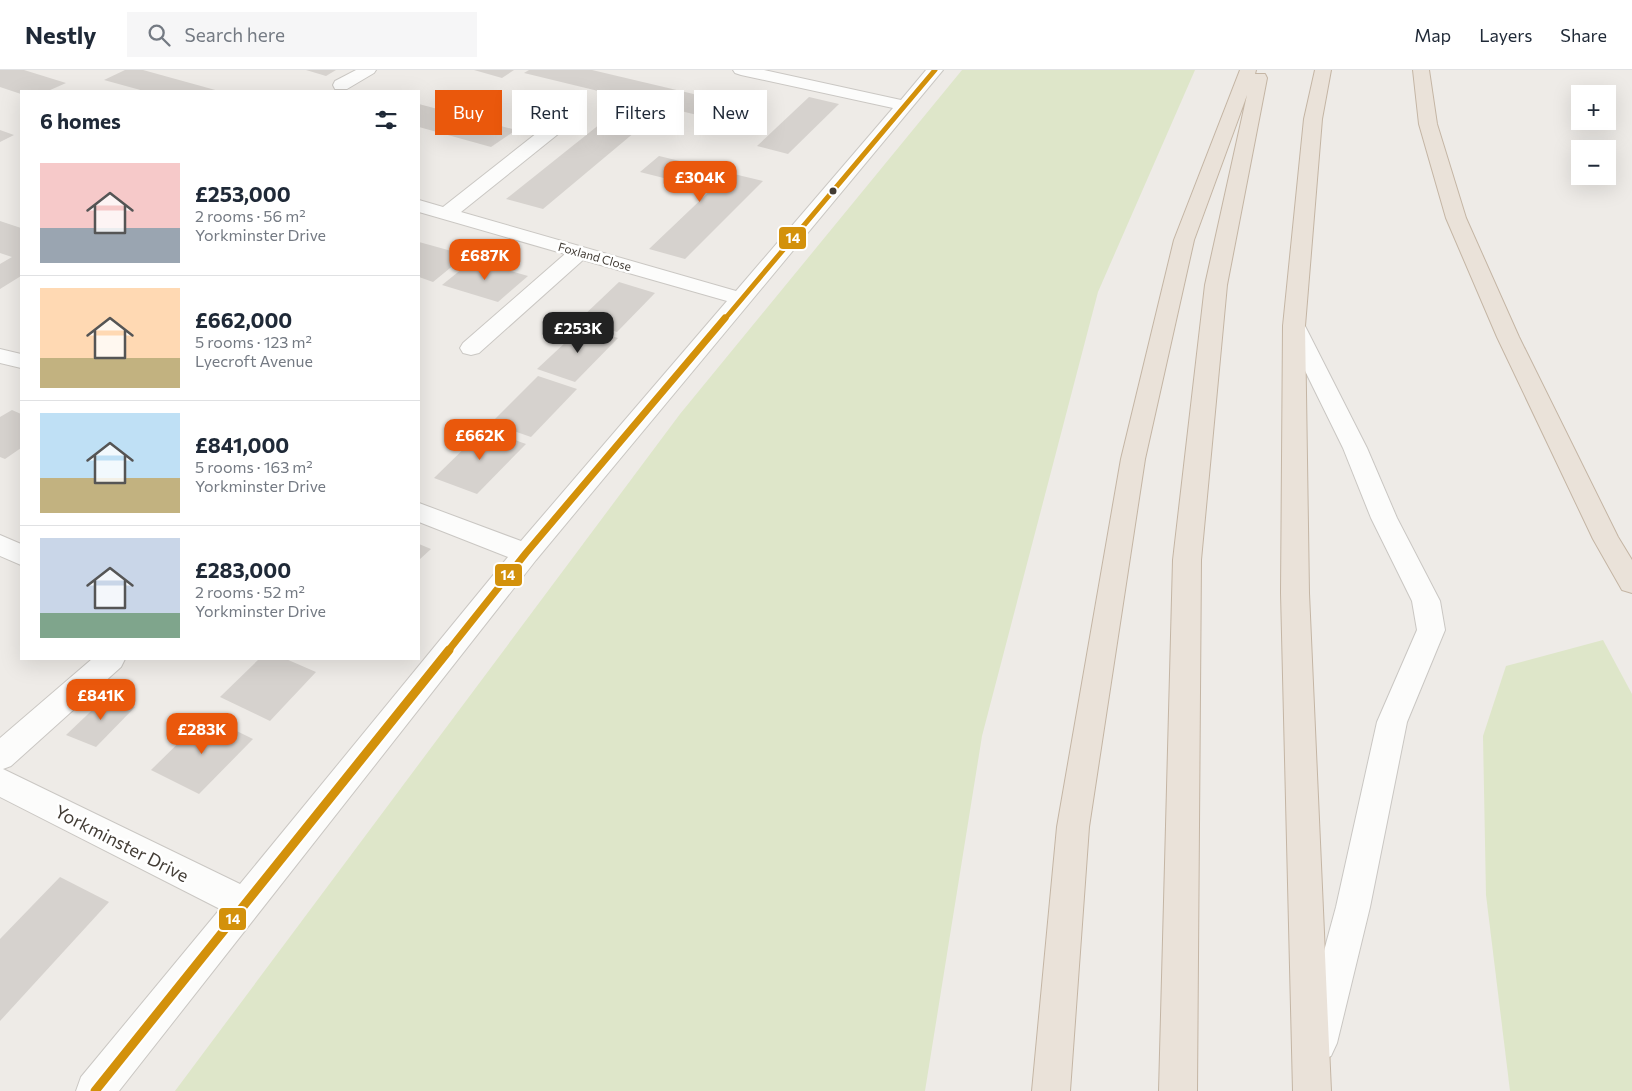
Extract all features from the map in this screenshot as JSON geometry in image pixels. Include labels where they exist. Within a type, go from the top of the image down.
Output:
[{"type":"highway","points":[[1051,1091],[1073,827],[1133,460],[1184,240],[1248,70]]},
{"type":"highway","points":[[1178,1091],[1187,560],[1216,285],[1260,70]]},
{"type":"highway","points":[[1311,1082],[1296,593],[1294,326],[1313,119],[1323,70]]},
{"type":"highway","points":[[1421,70],[1428,124],[1456,218],[1512,346],[1606,539],[1632,583]]},
{"type":"street","points":[[341,85],[368,70]]},
{"type":"street","points":[[741,70],[906,106]]},
{"type":"street","points":[[95,1091],[526,553],[935,70]]},
{"type":"street","points":[[448,213],[546,135]]},
{"type":"street","name":"Foxland Close","points":[[420,206],[742,299]]},
{"type":"street","points":[[471,348],[580,252]]},
{"type":"street","points":[[1294,326],[1355,448],[1384,518],[1426,601],[1431,630],[1392,722],[1354,907],[1311,1082]]},
{"type":"street","points":[[0,356],[20,361]]},
{"type":"street","points":[[420,512],[526,553]]},
{"type":"street","points":[[0,545],[20,555]]},
{"type":"street","points":[[0,757],[110,660]]},
{"type":"street","name":"Yorkminster Drive","points":[[0,782],[245,904]]},
{"type":"green space","points":[[962,70],[1195,70],[1098,292],[982,736],[925,1091],[175,1091],[680,414]]},
{"type":"green space","points":[[1603,640],[1632,694],[1632,1091],[1510,1091],[1486,895],[1483,736],[1506,666]]},
{"type":"building","points":[[0,70],[24,70],[66,83],[50,90],[20,90],[20,94],[0,87]]},
{"type":"building","points":[[125,70],[143,70],[215,90],[140,90],[104,80]]},
{"type":"building","points":[[306,70],[336,70],[326,76]]},
{"type":"building","points":[[474,70],[514,70],[502,78]]},
{"type":"building","points":[[529,70],[592,70],[677,90],[597,91],[524,73]]},
{"type":"building","points":[[684,92],[694,94],[694,114],[684,112]]},
{"type":"building","points":[[809,97],[839,104],[788,154],[757,146]]},
{"type":"building","points":[[420,104],[435,108],[435,131],[420,127]]},
{"type":"building","points":[[502,126],[512,129],[512,133],[491,147],[448,135],[502,135]]},
{"type":"building","points":[[597,126],[597,135],[631,135],[543,209],[506,199],[587,135]]},
{"type":"building","points":[[0,130],[14,135],[0,142]]},
{"type":"building","points":[[659,156],[763,181],[685,259],[649,249],[711,190],[640,172]]},
{"type":"building","points":[[0,221],[20,228],[20,277],[0,289],[0,264],[12,257],[0,253]]},
{"type":"building","points":[[420,242],[466,255],[433,282],[420,277]]},
{"type":"building","points":[[473,260],[528,276],[498,302],[442,285]]},
{"type":"building","points":[[619,282],[655,293],[617,332],[579,320]]},
{"type":"building","points":[[582,327],[618,338],[575,382],[537,369]]},
{"type":"building","points":[[538,376],[577,389],[531,437],[491,423]]},
{"type":"building","points":[[12,410],[20,414],[20,449],[5,459],[0,457],[0,417]]},
{"type":"building","points":[[484,429],[526,444],[477,494],[434,478]]},
{"type":"building","points":[[420,544],[431,549],[420,559]]},
{"type":"building","points":[[258,660],[288,660],[316,672],[270,721],[220,697]]},
{"type":"building","points":[[107,696],[135,707],[96,747],[66,735]]},
{"type":"building","points":[[206,716],[253,739],[199,794],[151,770]]},
{"type":"building","points":[[60,877],[109,902],[0,1021],[0,939]]},
{"type":"transit line","name":"14","points":[[95,1091],[526,553],[935,70]]}]
